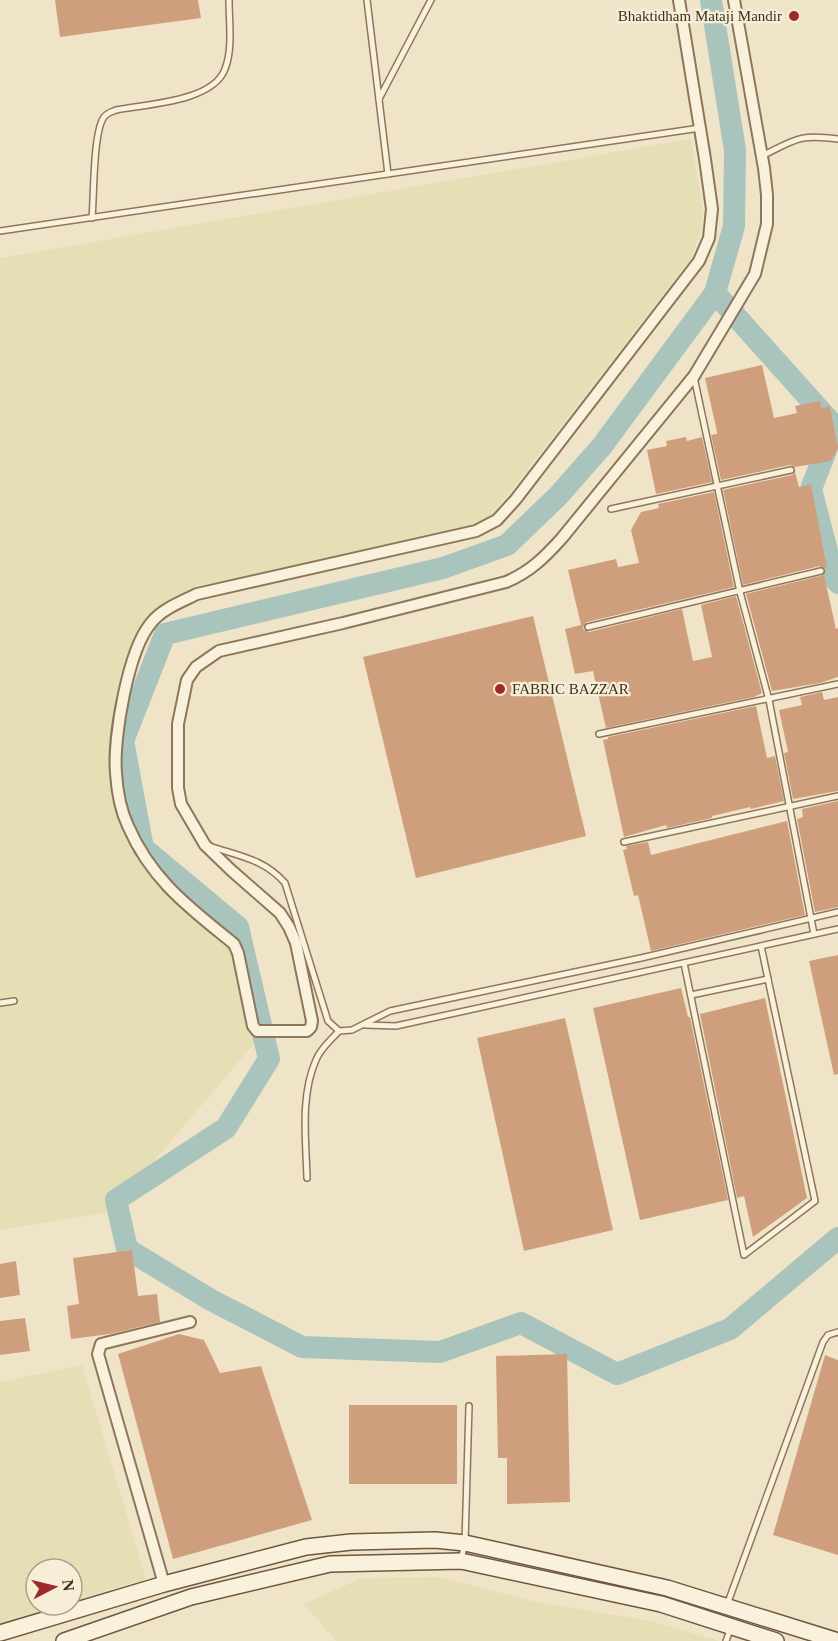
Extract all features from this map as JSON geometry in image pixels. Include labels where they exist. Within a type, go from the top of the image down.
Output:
[{"type":"street","points":[[679,0],[712,210],[709,238],[699,261],[516,499],[497,520],[476,531],[197,594],[167,609],[150,623],[141,640],[130,670],[119,723],[115,770],[127,825],[155,874],[169,890],[234,944],[238,953],[253,1026],[257,1031],[307,1031],[312,1021],[296,943],[289,927],[280,913],[205,845],[181,804],[178,788],[178,724],[187,680],[196,667],[219,651],[354,621],[506,582],[523,574],[541,561],[562,538],[694,376],[755,274],[767,224],[767,195],[762,156],[734,0]]},
{"type":"street","points":[[164,1584],[98,1354],[101,1344],[190,1322]]},
{"type":"street","points":[[0,1633],[164,1584],[306,1547],[435,1540],[465,1543],[667,1588],[838,1641]]},
{"type":"street","points":[[330,1544],[330,1564]]},
{"type":"street","points":[[64,1641],[190,1597],[330,1564],[461,1561],[661,1604],[776,1641]]},
{"type":"lane","points":[[92,218],[98,139],[100,124],[105,114],[201,93],[216,83],[225,70],[229,49],[230,0]]},
{"type":"lane","points":[[367,0],[388,174]]},
{"type":"lane","points":[[379,99],[431,0]]},
{"type":"lane","points":[[0,231],[700,128]]},
{"type":"lane","points":[[762,156],[795,139],[807,136],[838,140]]},
{"type":"lane","points":[[694,376],[740,592],[769,700],[814,934]]},
{"type":"lane","points":[[611,509],[791,470]]},
{"type":"lane","points":[[588,627],[821,571]]},
{"type":"lane","points":[[599,735],[838,684]]},
{"type":"lane","points":[[624,842],[838,796]]},
{"type":"lane","points":[[205,845],[263,864],[274,870],[285,883],[328,1022],[339,1030],[352,1030],[390,1011],[641,958],[838,912]]},
{"type":"lane","points":[[364,1025],[396,1026],[838,929]]},
{"type":"lane","points":[[684,963],[744,1255],[815,1201],[761,946]]},
{"type":"lane","points":[[691,994],[768,979]]},
{"type":"lane","points":[[0,1003],[15,1001]]},
{"type":"lane","points":[[307,1178],[305,1120],[308,1091],[315,1061],[339,1030]]},
{"type":"lane","points":[[727,1606],[823,1342],[828,1335],[838,1332]]},
{"type":"lane","points":[[461,1561],[465,1543],[469,1406]]},
{"type":"lane","points":[[726,1641],[732,1625]]},
{"type":"shaded area","points":[[691,139],[703,210],[700,234],[692,257],[500,505],[476,531],[196,586],[146,621],[137,638],[115,724],[123,827],[152,877],[167,894],[231,947],[235,954],[250,1030],[258,1039],[111,1212],[0,1230],[0,258]]},
{"type":"shaded area","points":[[82,1365],[146,1579],[84,1597],[84,1557],[24,1557],[24,1616],[0,1623],[0,1382]]},
{"type":"shaded area","points":[[440,1577],[532,1601],[651,1621],[719,1641],[336,1641],[304,1604],[362,1578]]},
{"type":"building","points":[[55,0],[198,0],[201,18],[60,37]]},
{"type":"building","points":[[762,365],[774,418],[797,413],[795,406],[820,401],[821,408],[830,406],[838,448],[831,461],[795,467],[790,465],[721,480],[711,435],[717,432],[705,378]]},
{"type":"building","points":[[686,437],[687,441],[702,437],[712,482],[656,494],[647,450],[667,446],[666,441]]},
{"type":"building","points":[[795,472],[799,487],[811,484],[827,568],[820,566],[743,585],[723,490],[792,475]]},
{"type":"building","points":[[714,492],[734,587],[587,622],[583,629],[589,632],[682,609],[693,661],[712,657],[701,605],[736,596],[762,693],[754,697],[606,728],[593,671],[575,674],[565,629],[581,625],[568,570],[616,559],[618,567],[639,563],[631,530],[641,512],[659,508],[658,504]]},
{"type":"building","points":[[824,575],[836,629],[838,628],[838,677],[820,683],[772,691],[746,594]]},
{"type":"building","points":[[533,616],[586,836],[416,878],[363,657]]},
{"type":"building","points":[[822,692],[824,700],[838,697],[838,791],[793,799],[784,753],[788,752],[779,710],[802,705],[800,697]]},
{"type":"building","points":[[756,706],[767,758],[775,756],[784,801],[667,828],[666,825],[624,837],[603,740],[608,737]]},
{"type":"building","points":[[838,801],[838,907],[815,912],[797,819],[803,817],[802,809]]},
{"type":"building","points":[[787,821],[805,915],[651,951],[638,895],[634,896],[623,850],[627,849],[626,846],[648,842],[651,855]]},
{"type":"building","points":[[838,955],[838,1074],[834,1075],[809,961]]},
{"type":"building","points":[[681,988],[688,1017],[690,1017],[728,1200],[640,1220],[593,1008]]},
{"type":"building","points":[[765,998],[807,1198],[753,1237],[744,1196],[737,1198],[700,1014]]},
{"type":"building","points":[[565,1018],[613,1230],[524,1251],[477,1038]]},
{"type":"building","points":[[132,1250],[138,1296],[157,1294],[160,1322],[110,1334],[71,1339],[67,1306],[79,1304],[73,1258]]},
{"type":"building","points":[[16,1261],[20,1295],[0,1298],[0,1264]]},
{"type":"building","points":[[25,1318],[30,1351],[0,1355],[0,1321]]},
{"type":"building","points":[[179,1334],[204,1340],[220,1373],[261,1366],[312,1520],[173,1559],[118,1354]]},
{"type":"building","points":[[567,1354],[570,1502],[507,1504],[507,1458],[498,1458],[496,1356]]},
{"type":"building","points":[[825,1355],[838,1360],[838,1555],[773,1535]]},
{"type":"building","points":[[349,1405],[457,1405],[457,1484],[349,1484]]},
{"type":"waterway","points":[[711,0],[735,150],[734,226],[715,293],[602,446],[558,496],[507,545],[443,568],[165,634],[123,741],[143,848],[238,927],[269,1059],[226,1128],[116,1200],[127,1249],[211,1300],[302,1347],[440,1352],[521,1323],[617,1374],[730,1329],[838,1238]]},
{"type":"waterway","points":[[715,293],[835,427],[811,489],[834,578],[838,583]]},
{"type":"place","name":"Bhaktidham Mataji Mandir","points":[[794,16]]},
{"type":"place","name":"FABRIC BAZZAR","points":[[500,689]]}]
